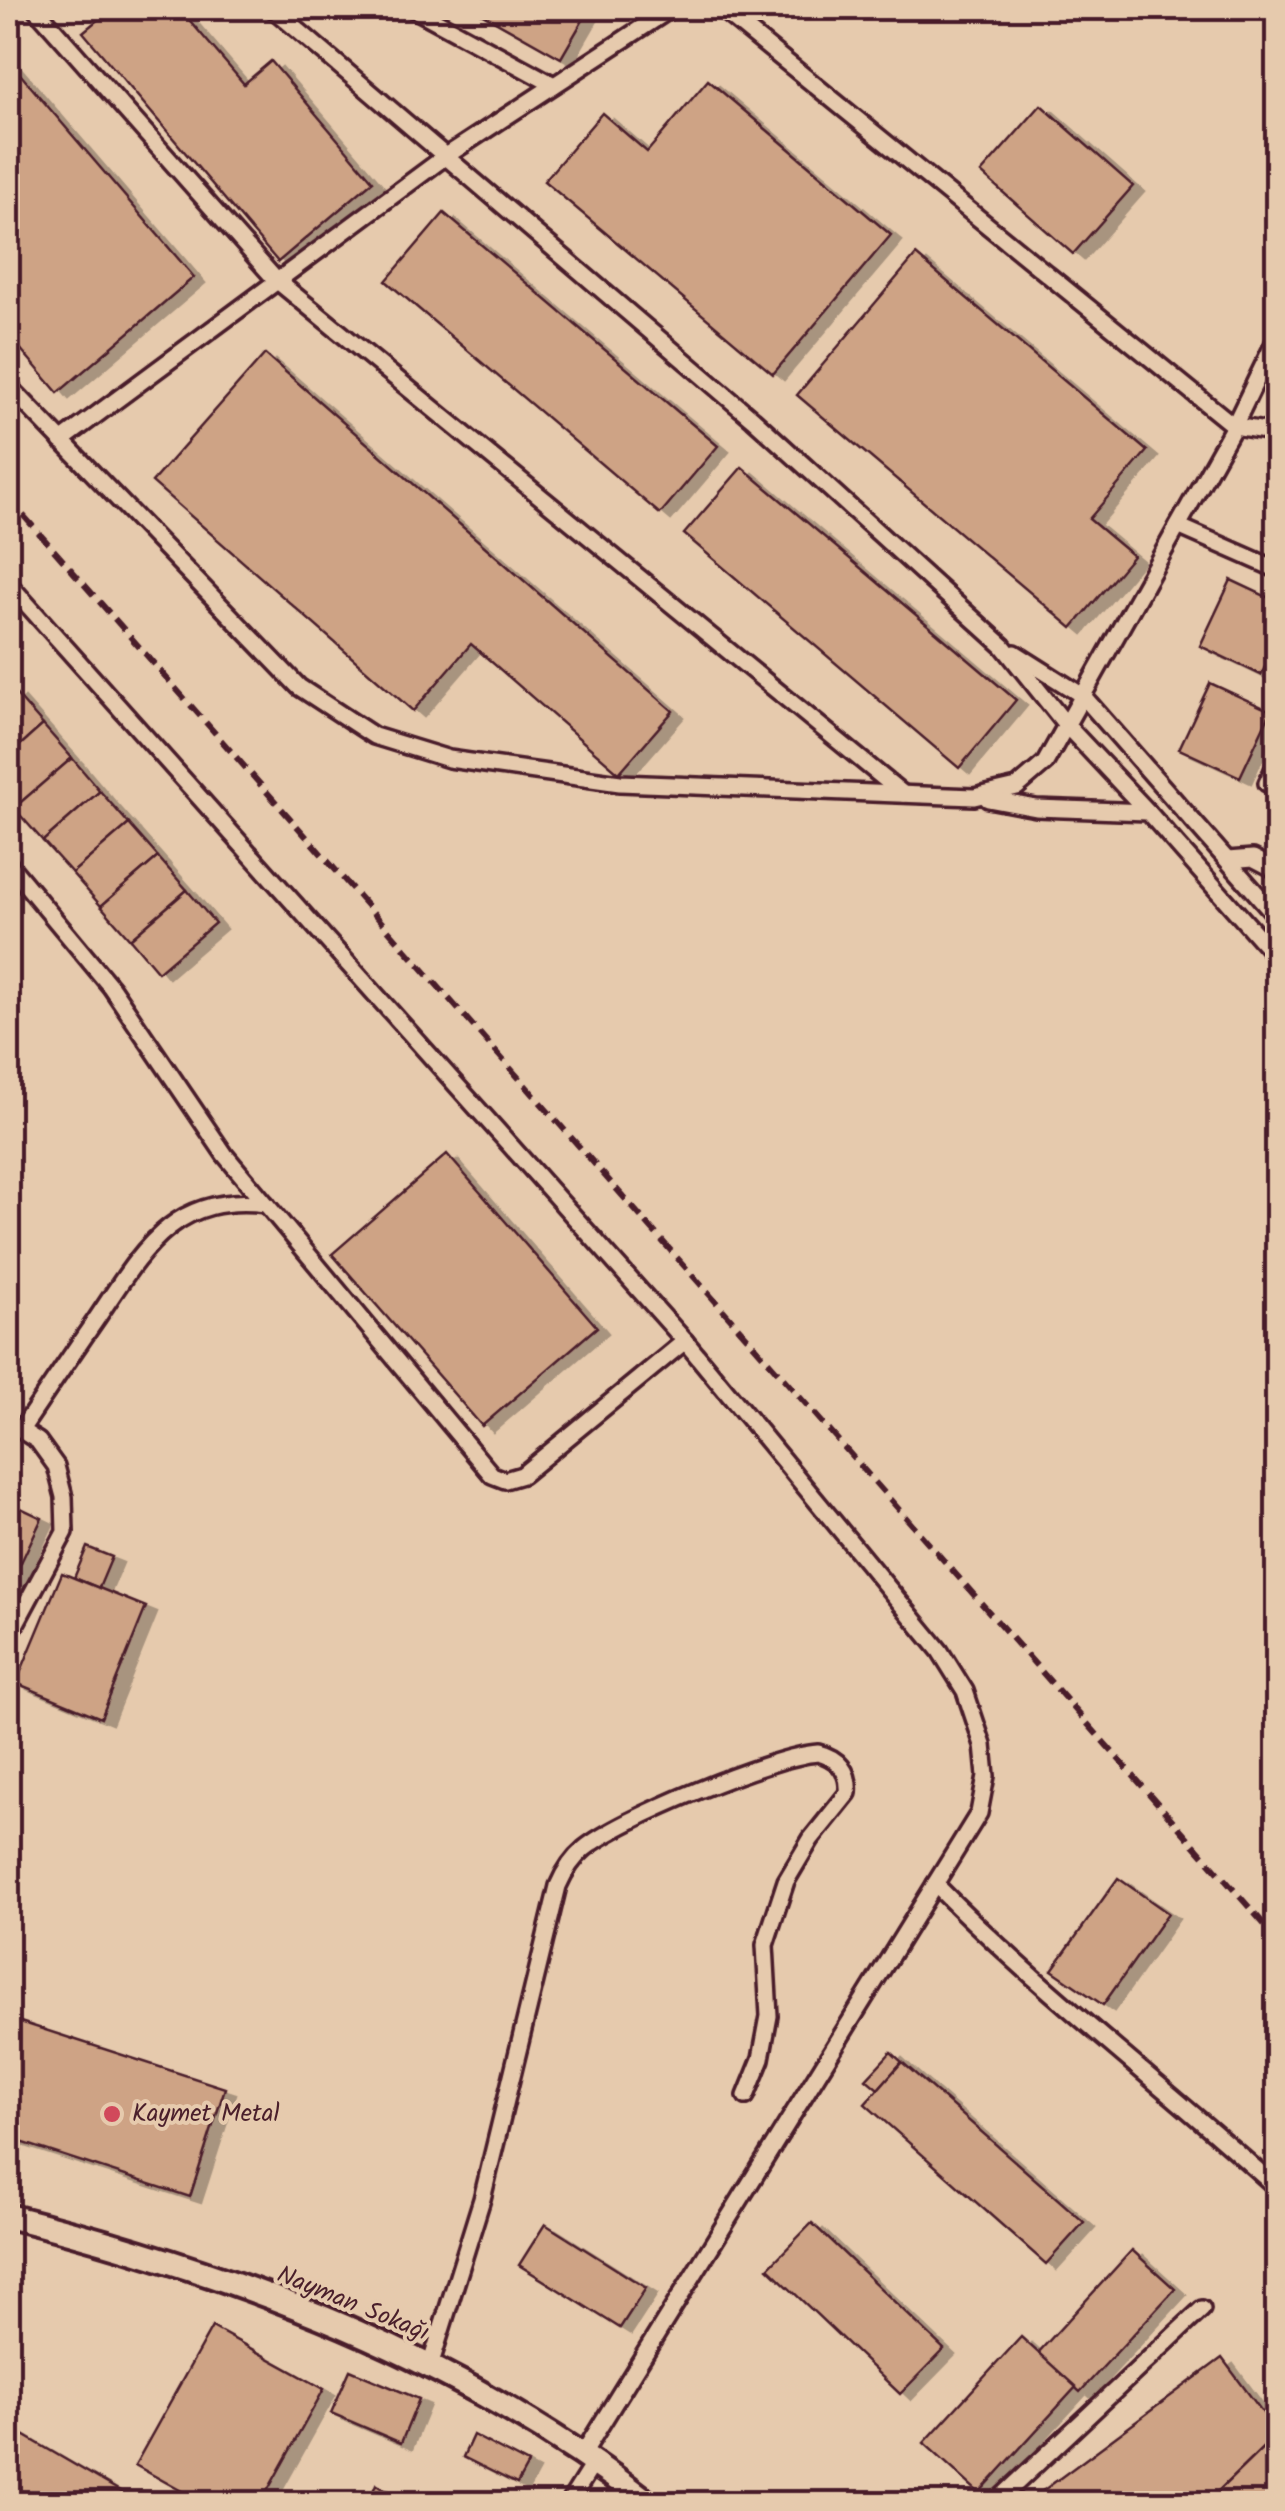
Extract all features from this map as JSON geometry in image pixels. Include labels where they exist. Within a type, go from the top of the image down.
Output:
[{"type":"street","points":[[35,8],[276,279],[902,794]]},
{"type":"street","points":[[272,8],[752,419],[1003,646],[1067,726],[1278,960]]},
{"type":"street","points":[[412,8],[554,85]]},
{"type":"street","points":[[61,441],[446,156],[672,8]]},
{"type":"street","points":[[720,8],[1234,426],[1278,433]]},
{"type":"street","points":[[974,797],[1004,793],[1028,780],[1045,763],[1234,426],[1278,335]]},
{"type":"street","points":[[8,385],[299,687],[374,736],[449,760],[620,783],[974,797],[1036,808],[1148,812]]},
{"type":"street","points":[[1178,526],[1278,570]]},
{"type":"street","points":[[8,583],[686,1341],[940,1650],[965,1691],[983,1745],[984,1794],[980,1813],[590,2457],[568,2504]]},
{"type":"street","points":[[1003,646],[1082,696],[1278,918]]},
{"type":"street","points":[[1267,784],[1278,760]]},
{"type":"street","points":[[1228,860],[1253,858],[1278,870]]},
{"type":"street","points":[[8,863],[110,987],[225,1155],[498,1478],[522,1475],[686,1341]]},
{"type":"street","points":[[8,1638],[65,1532],[64,1496],[56,1466],[38,1441],[14,1426],[157,1234],[184,1216],[215,1205],[266,1204]]},
{"type":"street","points":[[430,2366],[482,2199],[558,1886],[570,1865],[596,1840],[683,1796],[818,1753],[834,1758],[844,1770],[848,1793],[810,1838],[786,1881],[765,1945],[769,2016],[760,2059],[746,2096]]},
{"type":"street","points":[[936,1884],[1039,1986],[1201,2119],[1278,2189]]},
{"type":"street","name":"Nayman Sokağı","points":[[8,2216],[130,2247],[393,2345],[590,2457],[650,2504]]},
{"type":"street","points":[[994,2504],[1202,2309]]},
{"type":"building","points":[[112,8],[179,8],[244,84],[271,61],[373,181],[278,262],[83,32]]},
{"type":"building","points":[[472,8],[590,8],[561,58]]},
{"type":"building","points":[[8,60],[194,277],[58,393],[8,334]]},
{"type":"building","points":[[708,80],[891,235],[773,374],[544,181],[602,113],[647,152]]},
{"type":"building","points":[[1041,105],[1133,186],[1073,254],[981,173]]},
{"type":"building","points":[[444,213],[718,446],[660,514],[386,281]]},
{"type":"building","points":[[916,255],[1147,451],[1089,519],[1133,556],[1072,628],[797,395]]},
{"type":"building","points":[[265,354],[673,711],[619,773],[471,644],[413,711],[152,482]]},
{"type":"building","points":[[742,467],[1016,700],[959,768],[684,534]]},
{"type":"building","points":[[1231,580],[1278,602],[1278,640],[1261,675],[1200,646]]},
{"type":"building","points":[[1210,683],[1271,711],[1240,777],[1179,749]]},
{"type":"building","points":[[14,692],[43,725],[8,756],[8,698]]},
{"type":"building","points":[[43,725],[72,758],[14,808],[8,800],[8,756]]},
{"type":"building","points":[[72,758],[100,791],[43,841],[14,808]]},
{"type":"building","points":[[100,791],[129,824],[72,873],[43,841]]},
{"type":"building","points":[[129,824],[158,857],[101,906],[72,873]]},
{"type":"building","points":[[158,857],[187,890],[130,939],[101,906]]},
{"type":"building","points":[[187,890],[215,923],[158,972],[130,939]]},
{"type":"building","points":[[447,1154],[597,1327],[482,1426],[332,1254]]},
{"type":"building","points":[[8,1502],[42,1518],[8,1590]]},
{"type":"building","points":[[87,1547],[112,1557],[99,1588],[74,1578]]},
{"type":"building","points":[[62,1573],[146,1607],[101,1718],[16,1683]]},
{"type":"building","points":[[1118,1878],[1168,1913],[1103,2005],[1052,1970]]},
{"type":"building","name":"Kaymet Metal","points":[[8,2018],[225,2088],[190,2197],[12,2139],[8,2154]]},
{"type":"building","points":[[891,2052],[902,2062],[878,2089],[866,2079]]},
{"type":"building","points":[[902,2062],[1084,2222],[1046,2264],[865,2104]]},
{"type":"building","points":[[812,2223],[944,2349],[900,2394],[768,2268]]},
{"type":"building","points":[[545,2224],[646,2288],[620,2328],[519,2265]]},
{"type":"building","points":[[1132,2250],[1175,2289],[1080,2392],[1038,2353]]},
{"type":"building","points":[[212,2327],[324,2389],[260,2504],[205,2504],[135,2465]]},
{"type":"building","points":[[1021,2337],[1076,2387],[979,2493],[924,2443]]},
{"type":"building","points":[[1222,2358],[1278,2433],[1205,2504],[1166,2504],[1160,2498],[1154,2504],[1025,2504]]},
{"type":"building","points":[[350,2370],[419,2399],[401,2443],[331,2413]]},
{"type":"building","points":[[8,2426],[142,2504],[8,2504]]},
{"type":"building","points":[[1278,2433],[1278,2504],[1205,2504]]},
{"type":"building","points":[[473,2435],[528,2464],[517,2484],[463,2457]]},
{"type":"building","points":[[376,2484],[408,2504],[368,2504]]},
{"type":"railway","points":[[8,498],[1278,1940]]},
{"type":"place","name":"Kaymet Metal","points":[[112,2114]]}]
